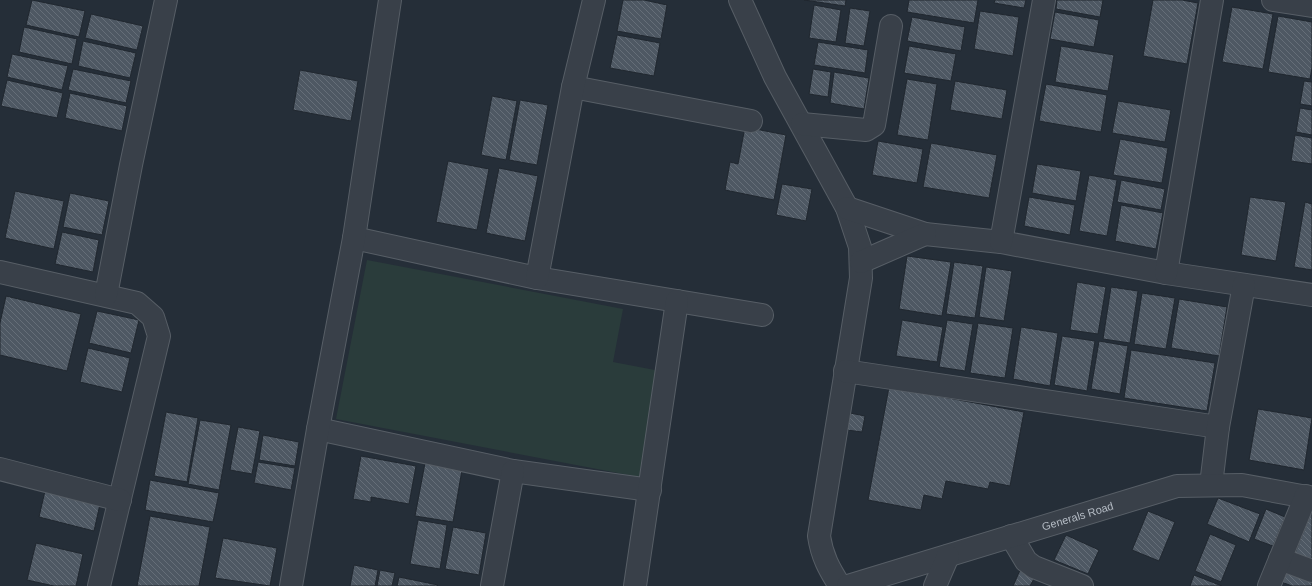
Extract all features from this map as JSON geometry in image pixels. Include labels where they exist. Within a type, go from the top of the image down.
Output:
[{"type":"street","points":[[106,295],[131,165],[166,0]]},
{"type":"street","points":[[291,586],[318,429],[354,238],[390,0]]},
{"type":"street","points":[[537,278],[573,86],[594,0]]},
{"type":"street","points":[[740,0],[774,77],[802,124],[847,208],[857,234],[861,262],[861,278],[819,536],[822,554],[840,586]]},
{"type":"street","points":[[1001,242],[1044,0]]},
{"type":"street","points":[[1166,273],[1212,0]]},
{"type":"street","points":[[1273,0],[1312,6]]},
{"type":"street","points":[[802,124],[866,130],[874,125],[891,26]]},
{"type":"street","points":[[573,86],[751,121]]},
{"type":"street","points":[[847,208],[925,234],[1001,242],[1166,273],[1312,295]]},
{"type":"street","points":[[861,262],[925,234]]},
{"type":"street","points":[[354,238],[537,278],[762,315]]},
{"type":"street","points":[[0,272],[137,303],[153,317],[159,336],[99,586]]},
{"type":"street","points":[[1211,485],[1218,427],[1244,285]]},
{"type":"street","points":[[635,586],[677,301]]},
{"type":"street","points":[[845,371],[1218,427]]},
{"type":"street","points":[[318,429],[513,471],[650,490]]},
{"type":"street","points":[[0,469],[120,500]]},
{"type":"street","points":[[492,586],[513,471]]},
{"type":"street","name":"Generals Road","points":[[848,586],[1177,486],[1242,485],[1309,497]]},
{"type":"street","points":[[1269,586],[1309,497]]},
{"type":"street","points":[[1011,536],[1026,561],[1034,567],[1082,586]]},
{"type":"street","points":[[935,586],[948,556]]},
{"type":"street","points":[[1280,559],[1312,571]]},
{"type":"shaded area","points":[[367,260],[623,309],[613,362],[660,371],[639,477],[336,419]]},
{"type":"building","points":[[32,0],[85,11],[79,37],[26,25]]},
{"type":"building","points":[[623,0],[644,0],[667,5],[661,39],[617,31]]},
{"type":"building","points":[[804,0],[846,0],[845,6]]},
{"type":"building","points":[[909,0],[978,0],[974,23],[907,12]]},
{"type":"building","points":[[995,0],[1026,0],[1024,8],[994,3]]},
{"type":"building","points":[[1057,0],[1103,0],[1100,17],[1056,9]]},
{"type":"building","points":[[1153,0],[1182,0],[1198,3],[1187,64],[1143,56]]},
{"type":"building","points":[[814,5],[841,10],[836,42],[809,38]]},
{"type":"building","points":[[1232,7],[1273,14],[1263,69],[1222,62]]},
{"type":"building","points":[[850,8],[870,11],[864,46],[845,43]]},
{"type":"building","points":[[980,11],[1019,17],[1013,56],[974,49]]},
{"type":"building","points":[[1055,12],[1099,20],[1094,47],[1050,39]]},
{"type":"building","points":[[91,14],[143,26],[137,50],[85,38]]},
{"type":"building","points":[[1278,16],[1312,22],[1312,68],[1310,79],[1268,72]]},
{"type":"building","points":[[912,17],[965,27],[961,51],[907,41]]},
{"type":"building","points":[[24,27],[77,39],[72,64],[19,52]]},
{"type":"building","points":[[617,35],[660,43],[654,76],[610,68]]},
{"type":"building","points":[[83,41],[136,53],[130,78],[78,66]]},
{"type":"building","points":[[818,42],[868,50],[865,73],[814,65]]},
{"type":"building","points":[[909,46],[956,54],[951,81],[904,73]]},
{"type":"building","points":[[1061,46],[1114,55],[1108,91],[1055,82]]},
{"type":"building","points":[[12,54],[68,66],[62,90],[7,77]]},
{"type":"building","points":[[73,69],[131,81],[126,103],[68,90]]},
{"type":"building","points":[[813,69],[831,72],[828,97],[809,94]]},
{"type":"building","points":[[300,70],[358,81],[351,121],[293,110]]},
{"type":"building","points":[[834,72],[869,78],[864,109],[830,103]]},
{"type":"building","points":[[907,79],[937,84],[928,140],[897,135]]},
{"type":"building","points":[[7,80],[63,93],[57,118],[1,106]]},
{"type":"building","points":[[955,81],[1007,90],[1002,119],[950,110]]},
{"type":"building","points":[[1304,81],[1312,82],[1312,106],[1300,104]]},
{"type":"building","points":[[1046,84],[1107,95],[1101,132],[1039,121]]},
{"type":"building","points":[[70,93],[127,106],[122,131],[65,118]]},
{"type":"building","points":[[492,96],[517,101],[506,160],[481,155]]},
{"type":"building","points":[[520,100],[548,105],[537,165],[509,160]]},
{"type":"building","points":[[1118,101],[1171,110],[1165,142],[1112,133]]},
{"type":"building","points":[[1300,108],[1312,110],[1312,135],[1296,132]]},
{"type":"building","points":[[745,127],[786,135],[774,200],[725,190],[730,162],[738,164]]},
{"type":"building","points":[[1295,135],[1312,138],[1312,164],[1291,161]]},
{"type":"building","points":[[1120,139],[1168,148],[1162,183],[1113,175]]},
{"type":"building","points":[[878,141],[923,149],[917,183],[872,175]]},
{"type":"building","points":[[931,143],[997,155],[989,198],[923,187]]},
{"type":"building","points":[[448,161],[489,169],[477,230],[436,222]]},
{"type":"building","points":[[1037,164],[1081,171],[1076,201],[1032,193]]},
{"type":"building","points":[[499,168],[538,176],[525,241],[486,233]]},
{"type":"building","points":[[1089,175],[1117,180],[1107,236],[1079,231]]},
{"type":"building","points":[[1121,180],[1165,189],[1161,210],[1117,202]]},
{"type":"building","points":[[782,184],[812,189],[806,221],[776,215]]},
{"type":"building","points":[[15,191],[64,201],[54,249],[5,238]]},
{"type":"building","points":[[70,193],[109,201],[102,235],[63,227]]},
{"type":"building","points":[[1029,197],[1075,205],[1070,235],[1024,226]]},
{"type":"building","points":[[1250,197],[1286,202],[1276,261],[1241,255]]},
{"type":"building","points":[[1305,202],[1312,204],[1312,270],[1294,267]]},
{"type":"building","points":[[1121,205],[1163,213],[1156,249],[1115,241]]},
{"type":"building","points":[[62,232],[99,240],[93,272],[55,264]]},
{"type":"building","points":[[907,256],[951,262],[942,316],[899,309]]},
{"type":"building","points":[[954,262],[983,266],[975,318],[946,314]]},
{"type":"building","points":[[986,267],[1012,271],[1004,321],[979,317]]},
{"type":"building","points":[[1077,282],[1106,287],[1098,334],[1070,330]]},
{"type":"building","points":[[1111,287],[1138,291],[1130,343],[1103,339]]},
{"type":"building","points":[[1142,293],[1175,298],[1166,349],[1134,344]]},
{"type":"building","points":[[6,296],[81,314],[67,371],[0,355],[0,323]]},
{"type":"building","points":[[1179,299],[1227,307],[1219,356],[1171,348]]},
{"type":"building","points":[[97,311],[139,320],[131,353],[89,343]]},
{"type":"building","points":[[902,320],[943,327],[937,362],[896,356]]},
{"type":"building","points":[[947,320],[973,324],[965,371],[939,367]]},
{"type":"building","points":[[978,323],[1013,328],[1005,378],[970,373]]},
{"type":"building","points":[[1021,327],[1058,333],[1050,386],[1013,379]]},
{"type":"building","points":[[1062,336],[1095,341],[1087,391],[1054,385]]},
{"type":"building","points":[[1099,341],[1128,346],[1120,394],[1091,389]]},
{"type":"building","points":[[88,348],[130,358],[122,392],[80,382]]},
{"type":"building","points":[[1131,350],[1215,363],[1207,411],[1124,398]]},
{"type":"building","points":[[889,387],[1024,412],[1010,486],[990,482],[988,489],[946,481],[942,499],[924,495],[921,510],[868,500]]},
{"type":"building","points":[[1258,409],[1312,418],[1304,470],[1249,460]]},
{"type":"building","points":[[166,412],[198,418],[187,482],[154,476]]},
{"type":"building","points":[[850,413],[865,416],[862,432],[847,430]]},
{"type":"building","points":[[200,420],[231,425],[219,490],[188,484]]},
{"type":"building","points":[[238,427],[260,431],[252,474],[230,470]]},
{"type":"building","points":[[263,435],[299,442],[295,466],[259,460]]},
{"type":"building","points":[[361,456],[416,466],[409,504],[371,497],[371,502],[353,499]]},
{"type":"building","points":[[258,462],[295,468],[291,490],[254,483]]},
{"type":"building","points":[[425,463],[462,470],[453,522],[415,516]]},
{"type":"building","points":[[150,480],[219,493],[213,522],[145,510]]},
{"type":"building","points":[[45,491],[100,504],[94,531],[39,517]]},
{"type":"building","points":[[1218,498],[1260,514],[1249,542],[1207,524]]},
{"type":"building","points":[[1266,509],[1285,517],[1273,546],[1254,539]]},
{"type":"building","points":[[1148,511],[1175,522],[1159,561],[1132,550]]},
{"type":"building","points":[[1311,513],[1312,514],[1312,560],[1295,553]]},
{"type":"building","points":[[150,516],[210,527],[199,586],[137,586]]},
{"type":"building","points":[[418,520],[447,525],[440,569],[410,564]]},
{"type":"building","points":[[453,527],[486,533],[479,575],[445,569]]},
{"type":"building","points":[[1210,534],[1236,545],[1221,582],[1195,571]]},
{"type":"building","points":[[1066,535],[1099,550],[1088,574],[1054,560]]},
{"type":"building","points":[[223,538],[277,548],[270,586],[215,578]]},
{"type":"building","points":[[36,543],[83,554],[76,586],[54,586],[27,580]]},
{"type":"building","points":[[1286,564],[1312,575],[1312,586],[1292,586],[1279,581]]},
{"type":"building","points":[[354,565],[378,570],[375,586],[350,586]]},
{"type":"building","points":[[1021,568],[1036,575],[1030,586],[1013,586]]},
{"type":"building","points":[[380,570],[395,573],[392,586],[377,586]]},
{"type":"building","points":[[1194,575],[1222,586],[1190,586]]},
{"type":"building","points":[[399,577],[438,585],[397,586]]}]
